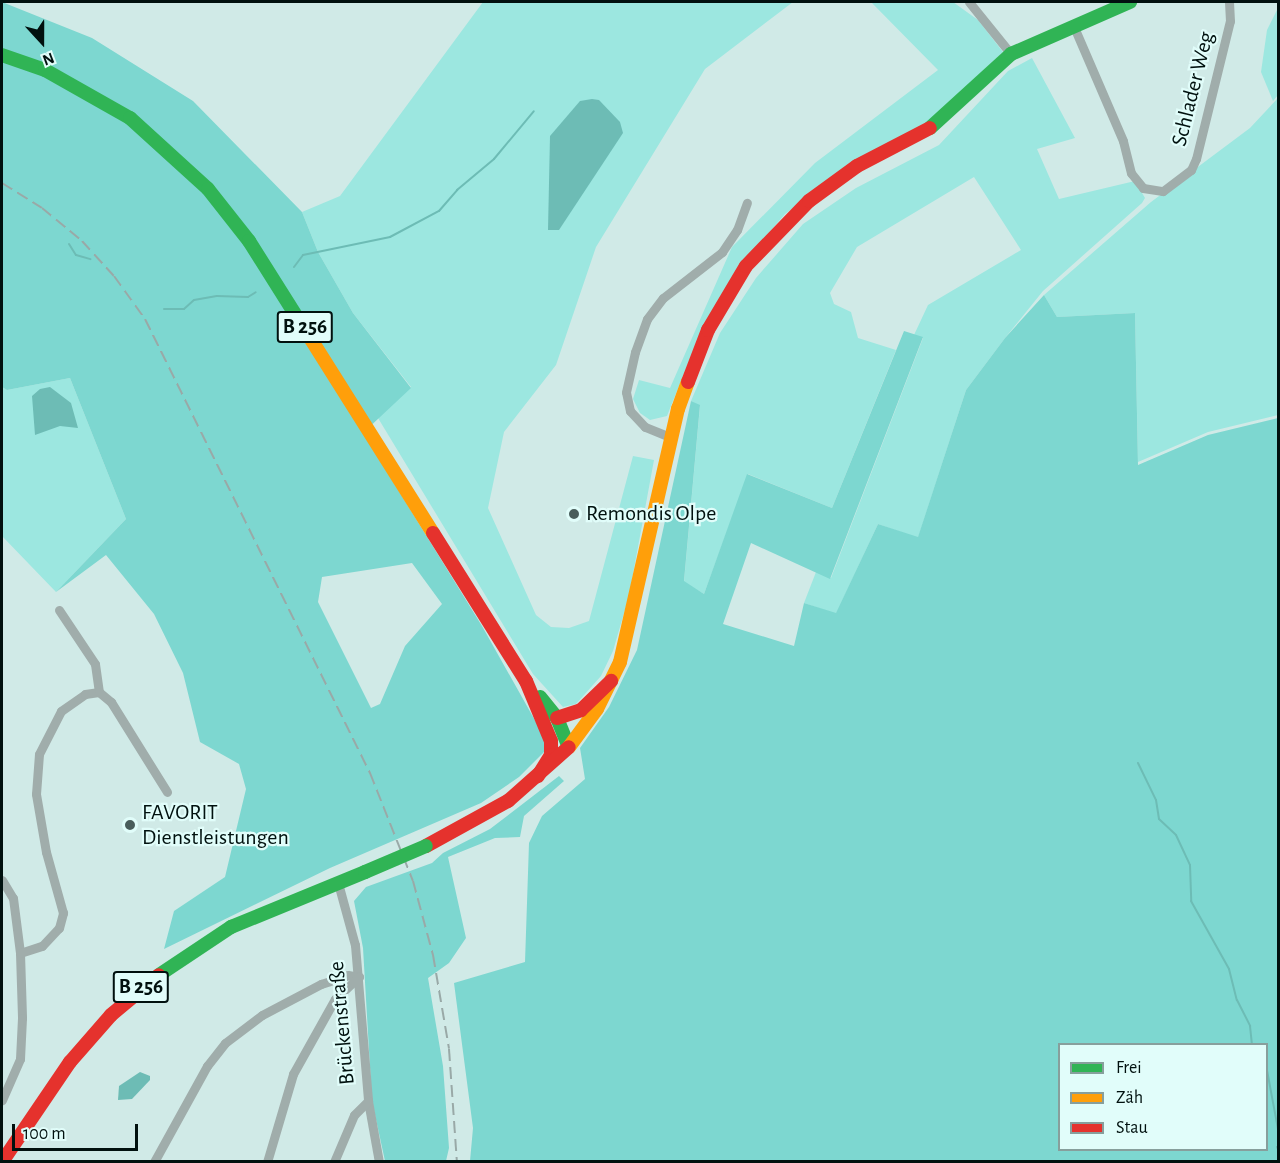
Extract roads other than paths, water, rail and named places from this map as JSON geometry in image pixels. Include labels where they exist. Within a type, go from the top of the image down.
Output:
[{"type":"main road","points":[[569,747],[597,709],[611,681],[630,632],[670,437],[708,330],[724,300],[766,242],[790,216],[841,177],[936,125],[985,74],[1011,54],[1130,2]]},
{"type":"main road","name":"B 256","points":[[2,55],[45,70],[130,118],[208,189],[249,241],[327,361],[569,747],[538,776],[478,821],[426,846],[231,927],[145,984],[111,1015],[70,1062],[2,1161]]},
{"type":"main road","points":[[552,722],[581,710],[611,681]]},
{"type":"main road","name":"B 256","points":[[538,776],[551,755],[552,722]]},
{"type":"street","points":[[969,2],[1011,54]]},
{"type":"street","name":"Schlader Weg","points":[[1074,27],[1123,141],[1131,173],[1143,188],[1163,191],[1191,170],[1196,159],[1230,21],[1229,2]]},
{"type":"street","points":[[670,437],[645,427],[630,411],[626,392],[635,352],[647,319],[663,298],[722,252],[737,230],[747,203]]},
{"type":"street","points":[[60,610],[95,664],[99,692],[111,702],[166,792]]},
{"type":"street","points":[[20,953],[42,946],[59,928],[63,913],[40,822],[36,794],[39,754],[61,711],[85,694],[99,692]]},
{"type":"street","points":[[2,880],[13,898],[20,953],[20,1059],[2,1100]]},
{"type":"street","name":"Brückenstraße","points":[[338,883],[353,934],[359,977],[368,1101],[379,1161]]},
{"type":"street","points":[[154,1161],[207,1066],[225,1043],[262,1015],[321,984],[348,975],[359,977]]},
{"type":"street","points":[[267,1161],[293,1074],[335,999],[359,977]]},
{"type":"street","points":[[334,1161],[354,1115],[368,1101]]},
{"type":"waterway","points":[[294,267],[303,255],[390,237],[439,211],[457,190],[494,159],[534,111]]},
{"type":"waterway","points":[[69,244],[76,255],[90,259]]},
{"type":"waterway","points":[[164,309],[184,309],[194,300],[217,296],[248,297],[256,292]]},
{"type":"waterway","points":[[1138,763],[1156,800],[1159,819],[1176,835],[1190,865],[1191,901],[1229,969],[1237,1000],[1250,1026],[1252,1043]]},
{"type":"waterway","points":[[1268,1076],[1278,1129]]},
{"type":"railway","points":[[2,183],[42,208],[82,241],[114,276],[145,319],[370,773],[413,881],[433,955],[449,1049],[457,1162]]},
{"type":"place","name":"Remondis Olpe","points":[[574,514]]},
{"type":"place","name":"FAVORIT Dienstleistungen","points":[[130,825]]}]
